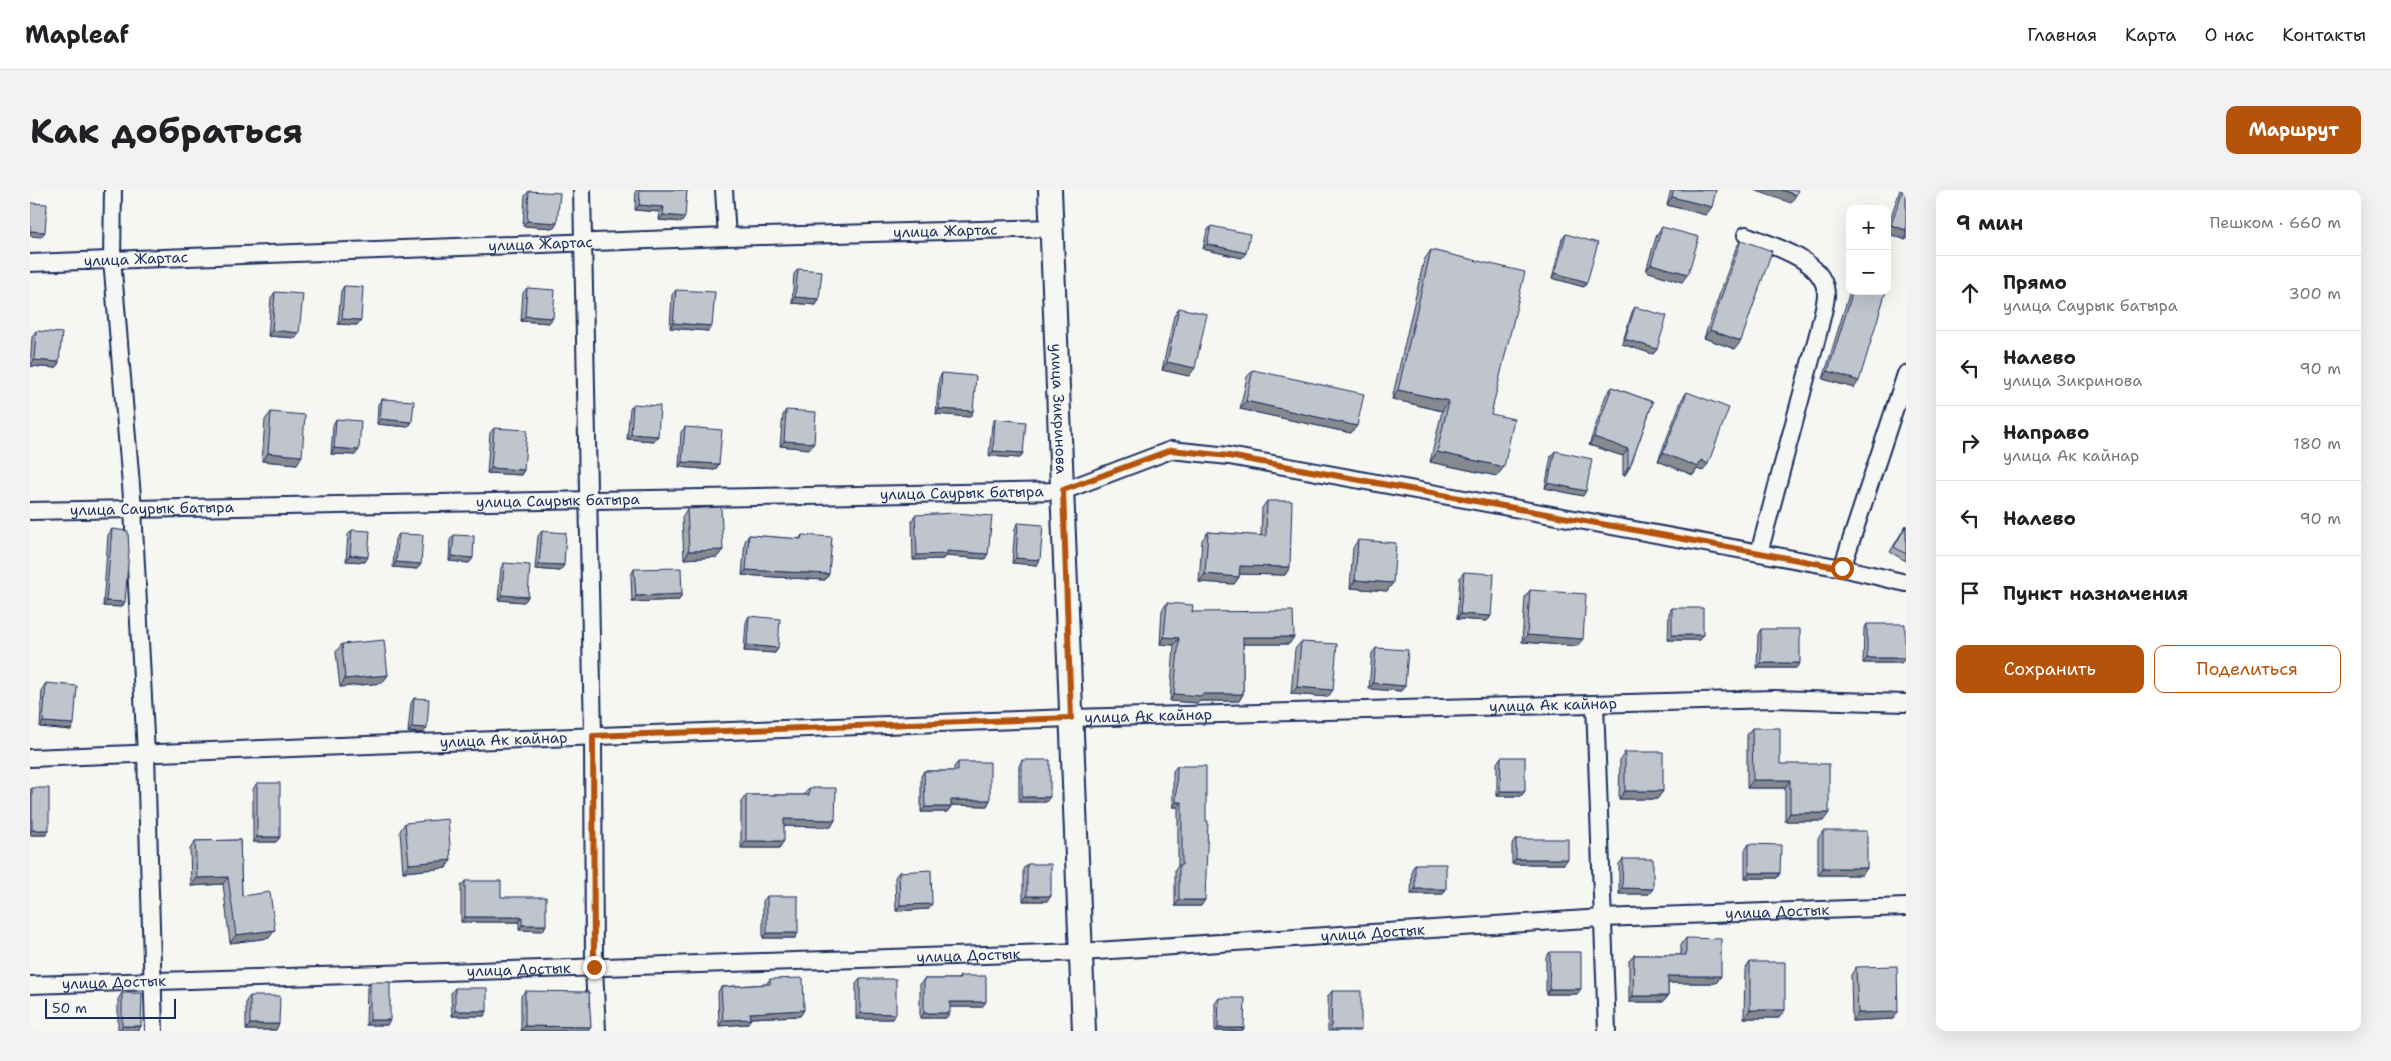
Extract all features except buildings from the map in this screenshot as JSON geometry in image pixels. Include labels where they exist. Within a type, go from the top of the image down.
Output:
[{"type":"street","points":[[113,190],[112,260],[133,509],[146,754],[154,1031]]},
{"type":"street","points":[[582,190],[593,736],[594,967],[597,1031]]},
{"type":"street","points":[[724,190],[727,236]]},
{"type":"street","name":"улица Зикринова","points":[[1050,190],[1084,1031]]},
{"type":"street","name":"улица Жартас","points":[[30,263],[727,236],[1052,228]]},
{"type":"street","points":[[1746,235],[1804,260],[1822,279],[1826,294],[1816,340],[1759,553]]},
{"type":"street","points":[[1842,568],[1906,374]]},
{"type":"street","name":"улица Саурык батыра","points":[[30,511],[1063,490],[1171,450],[1229,456],[1842,568],[1906,582]]},
{"type":"street","name":"улица Ак кайнар","points":[[30,758],[1071,718],[1774,699],[1906,703]]},
{"type":"street","points":[[1594,704],[1607,1031]]},
{"type":"street","name":"улица Достык","points":[[30,985],[1081,952],[1602,918],[1906,907]]},
{"type":"route","points":[[594,967],[593,736],[1071,718],[1063,490],[1171,450],[1229,456],[1842,568]]}]
